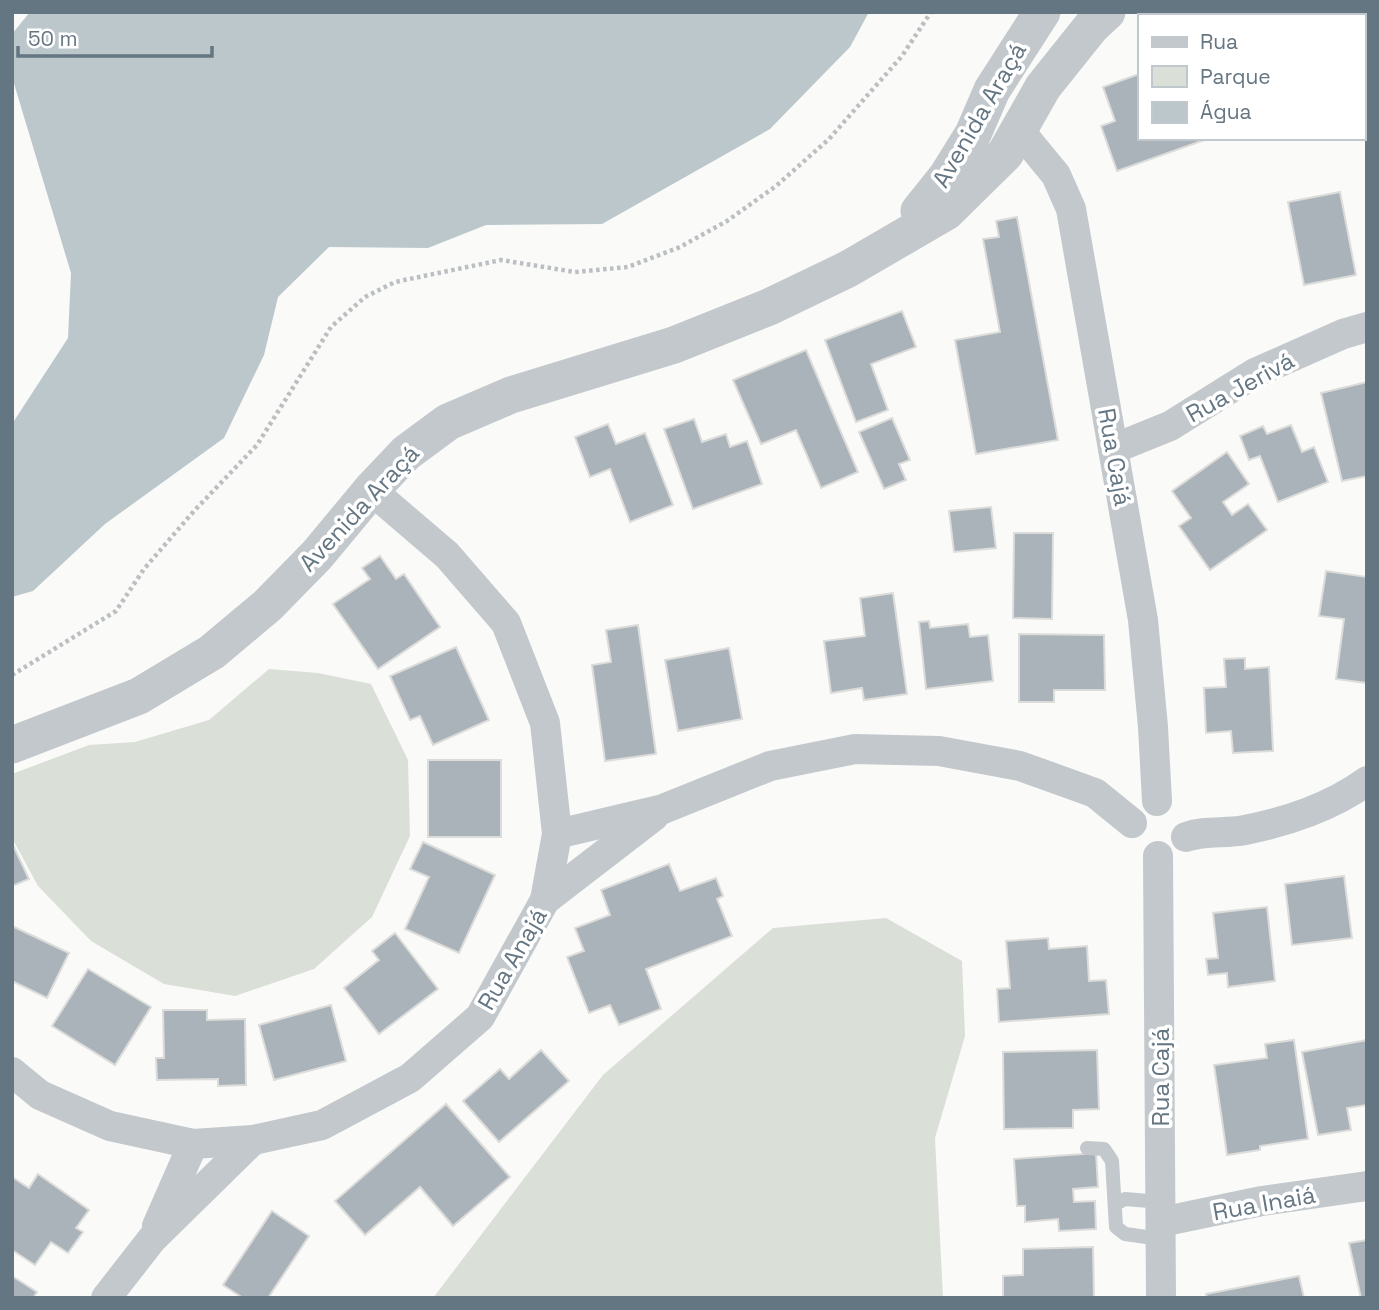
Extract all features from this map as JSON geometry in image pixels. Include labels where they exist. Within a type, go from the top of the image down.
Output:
[{"type":"street","name":"Avenida Araçá","points":[[12,745],[139,696],[212,652],[268,605],[317,555],[406,453],[448,422],[510,395],[674,345],[769,307],[848,270],[946,212],[1006,154],[1043,87],[1091,27],[1107,12]]},
{"type":"street","name":"Avenida Araçá","points":[[848,270],[919,212],[947,176],[973,134],[992,90],[1037,15]]},
{"type":"street","points":[[992,90],[1007,122],[1019,130]]},
{"type":"street","name":"Rua Cajá","points":[[1019,130],[1056,175],[1071,209],[1143,621],[1157,801]]},
{"type":"street","name":"Rua Jerivá","points":[[1113,449],[1170,426],[1255,373],[1343,334],[1367,327]]},
{"type":"street","name":"Rua Anajá","points":[[12,1072],[40,1095],[110,1126],[192,1144],[254,1140],[322,1125],[410,1078],[480,1017],[545,900],[557,834],[545,723],[506,623],[447,555],[371,490]]},
{"type":"street","points":[[557,834],[663,809],[769,766],[855,750],[939,751],[1020,766],[1095,793],[1132,823]]},
{"type":"street","points":[[1185,837],[1185,819],[1181,811],[1166,801],[1140,807],[1132,823],[1131,833],[1141,849],[1158,856],[1175,851],[1185,837],[1199,832],[1244,830],[1294,816],[1346,796],[1367,781]]},
{"type":"street","points":[[545,900],[663,809]]},
{"type":"street","name":"Rua Cajá","points":[[1158,856],[1161,1298]]},
{"type":"street","points":[[106,1298],[152,1239],[254,1140]]},
{"type":"street","points":[[152,1239],[192,1144]]},
{"type":"street","name":"Rua Inaiá","points":[[1161,1221],[1262,1201],[1367,1186]]},
{"type":"lane","points":[[1087,1148],[1104,1149],[1112,1161],[1116,1227],[1125,1234],[1161,1221]]},
{"type":"lane","points":[[1116,1204],[1125,1199],[1161,1221]]},
{"type":"path","points":[[12,675],[116,611],[144,569],[194,511],[257,445],[331,327],[365,297],[395,282],[501,260],[575,272],[628,267],[680,247],[727,221],[766,193],[829,139],[902,56],[931,12]]},
{"type":"green space","points":[[269,669],[318,673],[371,684],[408,760],[410,836],[372,917],[314,969],[235,996],[164,984],[91,941],[38,886],[12,838],[12,774],[89,745],[135,742],[209,720]]},
{"type":"green space","points":[[886,918],[962,961],[965,1036],[935,1138],[943,1298],[433,1298],[603,1075],[773,928]]},
{"type":"water","points":[[30,12],[869,12],[850,47],[770,129],[602,224],[486,225],[428,248],[329,247],[278,297],[264,355],[224,438],[105,524],[33,591],[12,597],[12,424],[68,338],[71,273],[12,77],[12,34]]},
{"type":"building","points":[[1183,12],[1222,14],[1184,14]]},
{"type":"building","points":[[1279,12],[1280,14],[1237,14]]},
{"type":"building","points":[[1138,74],[1138,140],[1204,140],[1117,171],[1101,126],[1115,121],[1103,87]]},
{"type":"building","points":[[1340,192],[1356,275],[1304,285],[1288,202]]},
{"type":"building","points":[[1017,217],[1058,440],[976,454],[955,340],[1000,332],[983,239],[999,237],[996,221]]},
{"type":"building","points":[[902,311],[916,347],[871,364],[888,410],[856,422],[825,340]]},
{"type":"building","points":[[806,350],[858,472],[821,488],[796,430],[761,444],[733,380]]},
{"type":"building","points":[[1367,382],[1367,476],[1342,481],[1321,393]]},
{"type":"building","points":[[892,418],[910,460],[899,464],[906,480],[884,489],[859,432]]},
{"type":"building","points":[[694,419],[702,442],[726,434],[730,447],[747,441],[762,484],[693,509],[664,429]]},
{"type":"building","points":[[608,424],[616,444],[645,433],[673,505],[630,522],[610,469],[590,477],[575,437]]},
{"type":"building","points":[[1291,425],[1302,452],[1314,447],[1328,482],[1278,502],[1260,456],[1249,460],[1240,436],[1263,426],[1267,434]]},
{"type":"building","points":[[1227,452],[1249,484],[1223,502],[1232,515],[1248,504],[1267,530],[1210,570],[1179,526],[1191,518],[1172,491]]},
{"type":"building","points":[[991,507],[996,548],[954,552],[949,511]]},
{"type":"building","points":[[1014,533],[1053,533],[1052,619],[1013,618]]},
{"type":"building","points":[[380,556],[396,579],[404,574],[440,627],[378,669],[333,604],[370,579],[362,568]]},
{"type":"building","points":[[1326,571],[1367,577],[1367,683],[1336,679],[1344,619],[1319,616]]},
{"type":"building","points":[[893,593],[907,694],[864,700],[862,688],[831,693],[824,641],[865,636],[860,598]]},
{"type":"building","points":[[929,621],[930,628],[968,624],[970,637],[988,635],[993,681],[926,689],[919,622]]},
{"type":"building","points":[[638,625],[656,754],[605,761],[592,665],[611,662],[606,630]]},
{"type":"building","points":[[1019,634],[1104,635],[1105,690],[1054,690],[1054,702],[1019,702]]},
{"type":"building","points":[[456,647],[489,720],[433,745],[420,716],[410,720],[390,676]]},
{"type":"building","points":[[729,648],[742,719],[678,731],[665,660]]},
{"type":"building","points":[[1245,658],[1245,669],[1269,667],[1273,751],[1233,753],[1231,731],[1206,733],[1204,688],[1226,687],[1224,659]]},
{"type":"building","points":[[428,760],[501,760],[501,837],[428,837]]},
{"type":"building","points":[[423,842],[495,875],[459,953],[405,929],[429,877],[410,869]]},
{"type":"building","points":[[12,843],[29,879],[12,886]]},
{"type":"building","points":[[669,864],[680,891],[716,878],[723,896],[717,899],[732,936],[646,969],[661,1009],[619,1025],[610,1005],[589,1013],[567,957],[584,951],[575,928],[610,915],[601,890]]},
{"type":"building","points":[[1344,876],[1352,938],[1292,945],[1285,884]]},
{"type":"building","points":[[1267,907],[1275,981],[1228,987],[1227,973],[1208,975],[1206,959],[1218,958],[1213,913]]},
{"type":"building","points":[[12,926],[69,953],[47,998],[12,981]]},
{"type":"building","points":[[395,933],[438,989],[379,1034],[344,988],[379,960],[372,951]]},
{"type":"building","points":[[1048,938],[1049,949],[1087,946],[1089,981],[1106,980],[1109,1014],[999,1022],[997,989],[1010,988],[1006,941]]},
{"type":"building","points":[[88,969],[151,1007],[115,1065],[52,1026]]},
{"type":"building","points":[[331,1005],[346,1061],[274,1080],[259,1025]]},
{"type":"building","points":[[163,1010],[207,1010],[207,1020],[245,1019],[246,1085],[218,1086],[218,1079],[157,1080],[156,1058],[164,1058]]},
{"type":"building","points":[[1294,1040],[1308,1139],[1260,1146],[1260,1150],[1227,1155],[1214,1065],[1267,1058],[1265,1044]]},
{"type":"building","points":[[1367,1040],[1367,1105],[1347,1108],[1351,1130],[1318,1135],[1302,1052]]},
{"type":"building","points":[[541,1050],[569,1081],[499,1142],[463,1101],[500,1069],[509,1079]]},
{"type":"building","points":[[1097,1050],[1099,1109],[1073,1110],[1073,1128],[1004,1129],[1003,1052]]},
{"type":"building","points":[[446,1104],[510,1177],[453,1226],[420,1187],[365,1235],[335,1201]]},
{"type":"building","points":[[1096,1153],[1098,1187],[1073,1189],[1074,1202],[1095,1201],[1096,1229],[1059,1231],[1058,1219],[1025,1222],[1025,1206],[1017,1206],[1014,1159]]},
{"type":"building","points":[[38,1174],[89,1210],[76,1228],[83,1232],[68,1253],[51,1242],[35,1265],[12,1250],[12,1177],[29,1188]]},
{"type":"building","points":[[272,1211],[309,1236],[268,1298],[243,1298],[223,1285]]},
{"type":"building","points":[[1367,1240],[1367,1298],[1361,1298],[1349,1243]]},
{"type":"building","points":[[1093,1247],[1094,1298],[1003,1298],[1003,1276],[1023,1275],[1023,1249]]},
{"type":"building","points":[[12,1276],[37,1292],[33,1298],[12,1298]]},
{"type":"building","points":[[1299,1276],[1304,1298],[1207,1298],[1206,1294]]}]
